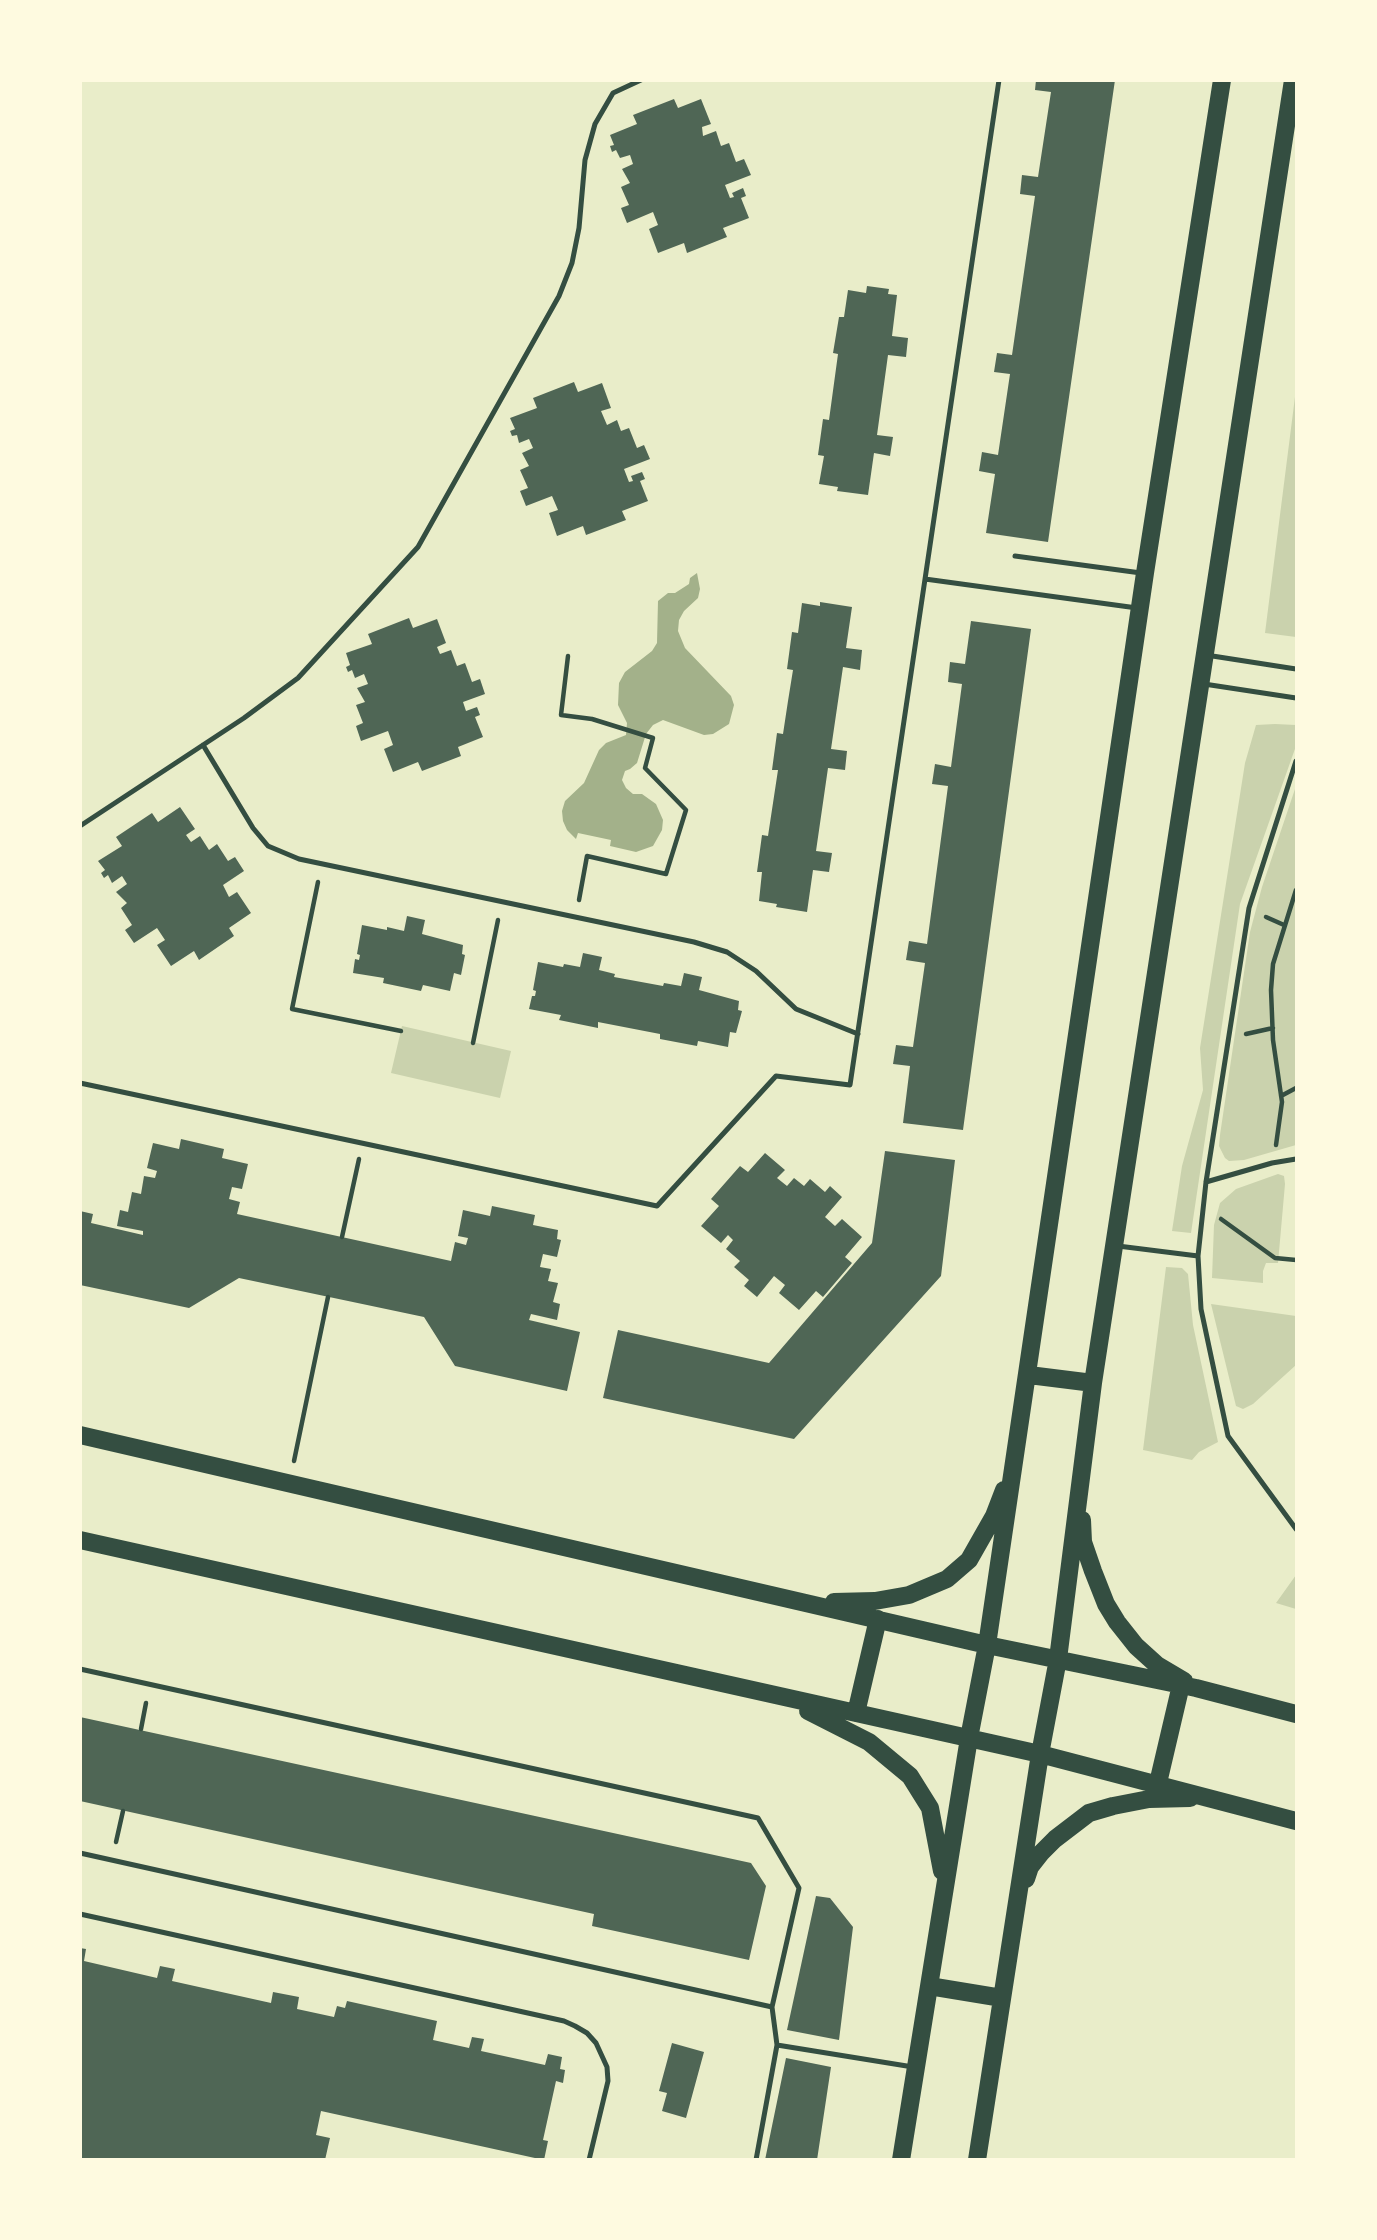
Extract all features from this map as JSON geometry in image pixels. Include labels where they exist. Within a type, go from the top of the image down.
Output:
[{"type":"main road","points":[[901,2160],[969,1738],[988,1645],[1140,609],[1222,80]]},
{"type":"main road","points":[[977,2160],[1040,1754],[1058,1660],[1093,1383],[1201,684],[1288,81]]},
{"type":"main road","points":[[1028,1375],[1093,1383]]},
{"type":"main road","points":[[80,1435],[988,1645],[1189,1687],[1297,1714]]},
{"type":"main road","points":[[808,1603],[875,1601],[909,1595],[932,1587],[960,1570],[969,1560],[994,1516],[1015,1461]]},
{"type":"main road","points":[[1080,1476],[1083,1542],[1106,1604],[1116,1622],[1143,1652],[1189,1687]]},
{"type":"main road","points":[[80,1540],[1040,1754],[1297,1821]]},
{"type":"main road","points":[[856,1713],[878,1619]]},
{"type":"main road","points":[[1158,1783],[1189,1687]]},
{"type":"main road","points":[[766,1694],[827,1720],[869,1742],[910,1776],[930,1808],[944,1888]]},
{"type":"main road","points":[[1015,1916],[1030,1867],[1055,1839],[1089,1813],[1149,1799],[1211,1797]]},
{"type":"main road","points":[[929,1986],[1002,1998]]},
{"type":"lane","points":[[80,827],[298,678],[418,547],[559,296],[572,263],[579,228],[585,160],[595,124],[613,93],[641,80]]},
{"type":"lane","points":[[80,1083],[657,1206],[776,1076],[850,1084],[999,80]]},
{"type":"lane","points":[[1016,556],[1146,573]]},
{"type":"lane","points":[[925,579],[1140,609]]},
{"type":"lane","points":[[1205,655],[1297,669]]},
{"type":"lane","points":[[1201,684],[1297,698]]},
{"type":"lane","points":[[203,745],[253,828],[268,846],[299,859],[694,942],[727,952],[755,971],[796,1009],[858,1034]]},
{"type":"lane","points":[[1297,761],[1249,908],[1206,1182],[1198,1256],[1201,1309],[1228,1436],[1297,1529]]},
{"type":"lane","points":[[1206,1182],[1272,1163],[1297,1159]]},
{"type":"lane","points":[[1115,1245],[1198,1256]]},
{"type":"lane","points":[[80,1669],[758,1818],[800,1888],[772,2007],[777,2045],[756,2160]]},
{"type":"lane","points":[[80,1853],[772,2007]]},
{"type":"lane","points":[[80,1913],[537,2015],[575,2026],[587,2033],[596,2043],[607,2067],[608,2081],[589,2160]]},
{"type":"lane","points":[[777,2045],[916,2068]]},
{"type":"path","points":[[568,656],[561,715],[592,719],[653,738],[645,768],[685,810],[666,874],[587,856],[576,917]]},
{"type":"path","points":[[321,864],[292,1009],[401,1031]]},
{"type":"path","points":[[1272,1163],[1279,1133],[1281,1096],[1273,1040],[1271,990],[1275,955],[1297,890]]},
{"type":"path","points":[[473,1043],[502,901]]},
{"type":"path","points":[[1281,1096],[1297,1088]]},
{"type":"path","points":[[342,1237],[362,1143]]},
{"type":"path","points":[[1204,1206],[1275,1258],[1297,1260]]},
{"type":"path","points":[[289,1483],[328,1297]]},
{"type":"path","points":[[141,1729],[150,1685]]},
{"type":"path","points":[[112,1860],[122,1811]]},
{"type":"shaded area","points":[[1296,389],[1296,637],[1265,633]]},
{"type":"shaded area","points":[[697,573],[700,589],[698,598],[684,611],[679,620],[678,631],[685,648],[731,696],[734,705],[729,724],[713,734],[704,735],[663,720],[653,725],[646,734],[637,763],[625,771],[622,780],[633,794],[642,794],[656,804],[663,820],[662,830],[653,846],[636,852],[610,846],[611,840],[578,833],[576,839],[563,821],[565,801],[584,783],[599,750],[606,743],[626,735],[627,723],[618,705],[619,683],[625,672],[652,651],[657,643],[658,601],[668,593],[675,593],[689,584],[690,578]]},
{"type":"shaded area","points":[[1256,725],[1296,725],[1296,746],[1240,904],[1191,1233],[1172,1231],[1182,1166],[1203,1090],[1200,1048],[1245,763]]},
{"type":"shaded area","points":[[1296,786],[1296,1145],[1244,1160],[1229,1161],[1219,1146],[1220,1135],[1250,932]]},
{"type":"shaded area","points":[[402,1026],[511,1051],[500,1098],[391,1073]]},
{"type":"shaded area","points":[[1278,1174],[1284,1176],[1285,1184],[1278,1263],[1266,1263],[1263,1283],[1212,1278],[1214,1225],[1220,1203],[1236,1189]]},
{"type":"shaded area","points":[[1166,1267],[1182,1268],[1188,1274],[1193,1325],[1218,1442],[1199,1452],[1192,1460],[1143,1450]]},
{"type":"shaded area","points":[[1211,1304],[1296,1316],[1296,1365],[1253,1404],[1243,1409],[1236,1406]]},
{"type":"shaded area","points":[[1296,1575],[1296,1609],[1276,1603]]},
{"type":"building","points":[[1036,80],[1115,80],[1048,542],[986,533],[995,474],[979,471],[982,452],[998,455],[1010,374],[994,372],[997,353],[1012,355],[1035,196],[1020,194],[1022,175],[1038,177],[1051,92],[1035,90]]},
{"type":"building","points":[[674,99],[678,108],[701,99],[711,124],[702,127],[703,136],[716,131],[721,146],[729,143],[736,162],[744,159],[751,175],[725,185],[730,198],[734,197],[732,193],[743,188],[746,196],[741,198],[749,218],[723,228],[727,237],[687,253],[684,243],[658,253],[649,229],[658,225],[653,212],[627,223],[621,208],[629,205],[621,187],[630,183],[622,169],[633,164],[630,155],[620,158],[616,150],[612,152],[610,146],[614,145],[610,135],[637,124],[633,115]]},
{"type":"building","points":[[867,286],[889,289],[888,294],[897,295],[892,336],[908,338],[906,357],[888,355],[877,435],[893,437],[890,456],[874,453],[868,495],[837,491],[838,487],[819,484],[824,456],[818,455],[823,419],[829,420],[838,354],[833,353],[839,317],[844,317],[848,290],[866,293]]},
{"type":"building","points":[[574,382],[578,392],[602,383],[611,408],[601,411],[607,425],[617,420],[621,431],[629,428],[637,448],[644,445],[650,459],[624,469],[629,482],[633,481],[631,476],[642,472],[645,479],[640,481],[648,501],[622,511],[626,520],[586,535],[583,526],[557,536],[549,513],[558,510],[552,496],[526,506],[520,491],[528,488],[520,470],[529,466],[522,453],[533,448],[529,439],[519,443],[517,435],[512,436],[510,431],[515,429],[510,418],[537,408],[533,398]]},
{"type":"building","points":[[820,602],[852,607],[846,648],[862,650],[860,670],[843,667],[831,749],[847,751],[845,770],[828,768],[816,851],[832,853],[829,872],[813,870],[807,912],[759,901],[762,872],[757,872],[762,835],[768,836],[778,770],[772,770],[777,733],[783,734],[793,670],[787,669],[792,632],[798,633],[802,603],[820,606]]},
{"type":"building","points":[[409,618],[413,628],[437,619],[446,643],[437,647],[440,654],[451,650],[457,666],[465,663],[472,682],[480,679],[485,694],[463,702],[466,711],[477,707],[480,715],[475,717],[483,737],[458,747],[461,756],[422,771],[418,762],[393,772],[384,749],[393,745],[388,731],[361,741],[356,726],[363,723],[356,705],[365,702],[357,688],[368,684],[364,674],[355,678],[352,670],[348,672],[346,667],[350,665],[346,653],[372,644],[368,634]]},
{"type":"building","points":[[971,621],[1031,629],[963,1130],[903,1123],[910,1066],[893,1064],[896,1045],[913,1047],[925,963],[906,960],[909,941],[927,944],[948,786],[932,784],[935,764],[951,767],[962,684],[948,682],[950,662],[965,664]]},
{"type":"building","points":[[180,807],[195,829],[186,835],[191,842],[200,836],[209,850],[217,844],[228,861],[235,857],[244,871],[223,885],[229,897],[237,892],[251,913],[229,928],[234,936],[199,960],[194,951],[171,966],[157,945],[165,940],[157,928],[134,943],[125,930],[132,925],[121,908],[127,903],[116,892],[127,884],[122,876],[112,883],[108,875],[104,878],[101,873],[105,870],[98,861],[122,846],[116,837],[152,813],[158,822]]},
{"type":"building","points":[[407,916],[425,920],[422,934],[463,945],[462,954],[465,955],[461,975],[454,973],[450,991],[423,985],[421,991],[383,983],[384,978],[353,973],[355,959],[359,960],[360,955],[357,954],[362,925],[404,931]]},
{"type":"building","points":[[583,953],[602,957],[599,970],[615,974],[614,977],[663,986],[664,983],[681,986],[684,973],[702,977],[699,990],[739,1001],[738,1010],[742,1011],[736,1033],[730,1032],[728,1047],[698,1041],[697,1046],[660,1039],[660,1034],[598,1022],[598,1028],[559,1020],[561,1015],[529,1009],[536,991],[533,990],[538,962],[580,967]]},
{"type":"building","points":[[181,1139],[224,1149],[222,1158],[248,1164],[242,1189],[232,1187],[229,1199],[240,1202],[237,1214],[451,1261],[455,1242],[466,1245],[468,1238],[458,1236],[463,1210],[490,1216],[492,1206],[535,1215],[533,1225],[558,1230],[557,1239],[561,1240],[557,1257],[543,1254],[540,1267],[551,1269],[548,1281],[558,1283],[553,1302],[560,1304],[557,1320],[531,1314],[529,1320],[580,1332],[567,1391],[455,1366],[424,1317],[239,1278],[189,1308],[80,1285],[80,1211],[93,1214],[91,1223],[143,1235],[143,1231],[117,1226],[120,1210],[128,1212],[132,1192],[141,1194],[144,1176],[155,1178],[157,1171],[147,1168],[153,1143],[179,1149]]},
{"type":"building","points":[[885,1151],[955,1160],[941,1276],[794,1439],[603,1398],[618,1330],[769,1363],[872,1243]]},
{"type":"building","points":[[765,1153],[785,1170],[777,1178],[787,1186],[794,1178],[804,1186],[810,1179],[825,1192],[830,1186],[842,1197],[825,1217],[835,1226],[842,1219],[862,1237],[845,1257],[852,1263],[823,1297],[816,1291],[799,1310],[779,1293],[785,1285],[774,1276],[757,1297],[744,1286],[749,1280],[734,1267],[740,1261],[726,1249],[733,1240],[728,1235],[721,1243],[701,1226],[719,1206],[711,1199],[740,1166],[748,1172]]},
{"type":"building","points":[[80,1717],[751,1863],[766,1886],[749,1960],[592,1926],[594,1914],[80,1801]]},
{"type":"building","points":[[816,1896],[830,1898],[853,1927],[839,2040],[787,2030]]},
{"type":"building","points":[[80,1948],[86,1949],[84,1961],[157,1978],[160,1966],[175,1969],[172,1981],[271,2003],[273,1992],[299,1997],[297,2009],[334,2017],[337,2006],[345,2008],[347,2001],[437,2021],[433,2040],[469,2048],[472,2037],[484,2039],[481,2051],[545,2065],[548,2054],[562,2057],[560,2069],[565,2070],[563,2083],[556,2081],[543,2140],[548,2141],[544,2160],[321,2111],[316,2135],[330,2138],[325,2160],[80,2160]]},
{"type":"building","points":[[672,2043],[704,2052],[686,2118],[662,2111],[667,2093],[659,2091]]},
{"type":"building","points":[[786,2058],[831,2067],[817,2160],[765,2160]]}]
